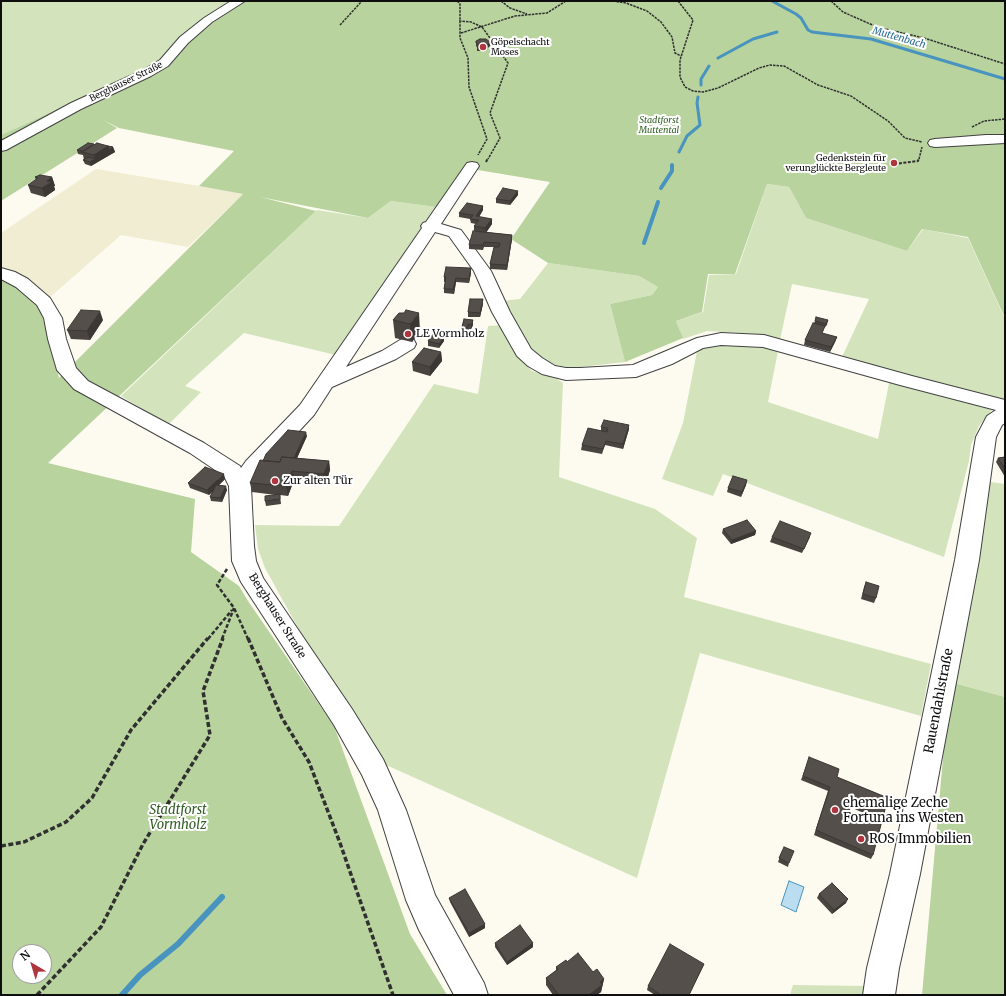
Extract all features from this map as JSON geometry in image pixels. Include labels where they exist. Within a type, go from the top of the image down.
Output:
[{"type":"street","name":"Berghauser Straße","points":[[1,147],[76,106],[147,73],[164,63],[190,35],[208,20],[239,1]]},
{"type":"street","points":[[929,143],[1005,139]]},
{"type":"street","points":[[240,486],[254,466],[307,410],[472,166]]},
{"type":"street","points":[[430,226],[442,228],[455,234],[482,271],[500,312],[524,352],[535,362],[549,370],[566,374],[636,371],[665,360],[697,344],[721,339],[764,341],[907,381],[1005,406]]},
{"type":"street","name":"Berghauser Straße","points":[[1,273],[22,283],[44,302],[53,318],[65,366],[81,385],[197,448],[232,470],[240,486],[244,562],[257,588],[343,717],[373,768],[392,810],[421,900],[472,995]]},
{"type":"street","points":[[326,382],[389,355],[407,344]]},
{"type":"street","name":"Rauendahlstraße","points":[[879,995],[883,968],[905,874],[965,568],[986,437],[994,421],[1005,413]]},
{"type":"path","points":[[340,25],[362,1]]},
{"type":"path","points":[[374,1],[381,1]]},
{"type":"path","points":[[457,1],[460,4],[460,38],[468,58],[470,87],[487,139],[472,166]]},
{"type":"path","points":[[501,1],[510,8],[529,15]]},
{"type":"path","points":[[461,33],[515,16],[547,13],[566,1]]},
{"type":"path","points":[[613,1],[626,3],[647,11],[657,19],[668,30],[672,37],[675,53],[681,56]]},
{"type":"path","points":[[678,1],[693,20],[681,56],[680,77],[685,87],[693,91],[703,92],[718,88],[759,68],[770,65],[784,66],[818,84],[851,96],[888,121],[905,138]]},
{"type":"path","points":[[831,1],[843,12],[877,27],[924,38],[1005,64]]},
{"type":"path","points":[[459,21],[471,22],[482,27],[508,62],[490,113],[500,138],[486,162],[472,166]]},
{"type":"path","points":[[896,162],[918,161],[929,143]]},
{"type":"path","points":[[244,562],[231,562],[217,585],[234,608],[282,718],[309,762],[340,843],[393,995]]},
{"type":"path","points":[[1,846],[24,842],[66,822],[92,798],[131,730],[234,608]]},
{"type":"path","points":[[37,995],[101,927],[143,844],[210,735],[203,691],[234,608]]},
{"type":"shaded area","points":[[96,169],[243,194],[188,247],[121,235],[49,298],[1,270],[1,233]]},
{"type":"green space","points":[[1,1],[229,1],[203,18],[161,61],[68,107],[64,106],[1,135]]},
{"type":"green space","points":[[243,1],[1005,1],[1005,318],[968,237],[922,229],[907,251],[806,218],[789,187],[767,184],[735,274],[708,274],[702,312],[676,321],[683,338],[625,362],[610,304],[652,295],[658,287],[639,276],[548,263],[511,239],[550,182],[466,168],[436,207],[391,201],[368,218],[260,197],[316,211],[48,463],[195,499],[191,552],[239,586],[334,726],[410,934],[447,995],[1,995],[1,277],[9,280],[37,303],[54,354],[59,378],[243,194],[199,186],[234,151],[119,128],[103,120],[117,128],[1,201],[1,135],[64,106],[77,108],[170,64],[187,40],[213,20]]},
{"type":"green space","points":[[767,184],[789,187],[806,218],[907,251],[923,229],[968,238],[1005,319],[1005,399],[988,399],[840,361],[869,299],[792,284],[780,340],[757,334],[707,331],[683,339],[676,321],[703,312],[709,275],[736,274]]},
{"type":"green space","points":[[391,201],[436,207],[340,356],[244,333],[185,386],[201,392],[168,425],[121,396],[317,210],[368,218]]},
{"type":"green space","points":[[548,263],[639,276],[658,287],[652,295],[610,304],[625,362],[572,368],[550,364],[534,354],[502,301],[520,299]]},
{"type":"green space","points":[[504,325],[519,355],[532,371],[554,377],[563,383],[559,477],[655,509],[697,538],[684,597],[931,664],[921,716],[700,653],[637,878],[384,764],[309,648],[265,568],[258,549],[255,525],[339,526],[434,384],[478,394],[488,326]]},
{"type":"green space","points":[[715,339],[779,346],[768,402],[878,439],[890,378],[978,402],[992,410],[979,426],[971,445],[969,461],[944,557],[723,474],[713,496],[662,479],[683,423],[698,346]]},
{"type":"green space","points":[[990,482],[1005,484],[1005,697],[954,683],[979,555]]},
{"type":"green space","points":[[954,683],[1005,697],[1005,995],[922,995],[944,747]]},
{"type":"green space","points":[[793,985],[868,986],[866,995],[790,995]]},
{"type":"water","points":[[789,881],[804,887],[796,912],[781,905]]},
{"type":"building","points":[[486,39],[490,42],[484,47],[477,47],[478,44],[476,41]]},
{"type":"building","points":[[88,143],[94,144],[83,151],[77,150]]},
{"type":"building","points":[[97,143],[108,146],[94,155],[82,152]]},
{"type":"building","points":[[88,157],[95,159],[90,162],[83,160]]},
{"type":"building","points":[[40,175],[52,177],[47,181],[52,182],[42,188],[28,185],[38,178],[35,177]]},
{"type":"building","points":[[503,188],[518,191],[510,201],[496,199]]},
{"type":"building","points":[[467,203],[483,206],[476,216],[492,219],[485,228],[474,226],[479,220],[470,219],[473,215],[459,213]]},
{"type":"building","points":[[473,231],[512,235],[507,265],[490,264],[494,247],[499,247],[500,243],[484,242],[483,245],[469,245]]},
{"type":"building","points":[[446,267],[471,268],[469,279],[456,278],[453,289],[444,289]]},
{"type":"building","points":[[470,299],[483,299],[480,313],[468,312]]},
{"type":"building","points":[[81,310],[100,311],[87,331],[67,330]]},
{"type":"building","points":[[406,310],[419,313],[410,324],[393,320],[399,313],[404,313]]},
{"type":"building","points":[[816,317],[828,320],[826,324],[815,321]]},
{"type":"building","points":[[464,319],[473,320],[471,325],[468,324],[467,328],[462,327]]},
{"type":"building","points":[[813,323],[825,326],[822,333],[837,337],[831,347],[805,340]]},
{"type":"building","points":[[433,334],[444,337],[439,344],[428,341]]},
{"type":"building","points":[[424,348],[441,352],[430,367],[412,362]]},
{"type":"building","points":[[604,420],[629,425],[623,444],[606,441],[603,449],[582,445],[588,428],[607,432],[608,428],[601,427]]},
{"type":"building","points":[[288,430],[306,432],[294,458],[282,457],[280,462],[263,461],[266,454]]},
{"type":"building","points":[[282,457],[329,461],[324,474],[292,471],[286,486],[250,483],[260,460],[280,462]]},
{"type":"building","points":[[1005,457],[1005,469],[998,458]]},
{"type":"building","points":[[205,467],[224,474],[207,490],[188,483]]},
{"type":"building","points":[[733,476],[747,480],[742,492],[728,488]]},
{"type":"building","points":[[216,485],[226,486],[220,498],[210,497]]},
{"type":"building","points":[[280,494],[280,499],[265,501],[265,496]]},
{"type":"building","points":[[747,520],[756,531],[732,540],[723,529]]},
{"type":"building","points":[[780,521],[811,533],[804,549],[772,537]]},
{"type":"building","points":[[866,582],[879,586],[876,598],[863,594]]},
{"type":"building","name":"ehemalige Zeche Fortuna ins Westen","points":[[809,757],[839,769],[837,777],[888,798],[873,855],[816,830],[830,787],[803,776]],"holes":[[[852,803],[868,810],[864,824],[847,817]]]},
{"type":"building","points":[[784,847],[794,851],[789,863],[779,858]]},
{"type":"building","points":[[832,883],[848,899],[834,910],[819,894]]},
{"type":"building","points":[[465,889],[485,924],[469,933],[449,898]]},
{"type":"building","points":[[520,925],[533,943],[507,962],[495,943]]},
{"type":"building","points":[[670,944],[704,964],[689,995],[661,995],[648,986]]},
{"type":"building","points":[[578,953],[593,972],[597,969],[604,979],[600,982],[602,985],[589,995],[559,995],[546,978],[558,969],[556,967],[566,960],[567,962]]},
{"type":"waterway","name":"Muttenbach","points":[[772,1],[796,14],[801,18],[808,30],[812,32],[871,39],[1005,79]]},
{"type":"waterway","points":[[718,58],[753,39],[777,32]]},
{"type":"waterway","points":[[701,85],[701,79],[709,66]]},
{"type":"waterway","points":[[679,152],[687,136],[700,125],[697,103],[698,97]]},
{"type":"waterway","points":[[661,188],[672,171],[672,165]]},
{"type":"waterway","points":[[644,243],[658,202]]},
{"type":"waterway","points":[[122,995],[140,975],[178,944],[222,897]]},
{"type":"place","name":"Göpelschacht Moses","points":[[483,47]]},
{"type":"place","name":"Gedenkstein für verunglückte Bergleute","points":[[894,163]]},
{"type":"place","name":"LE Vormholz","points":[[408,334]]},
{"type":"place","name":"Zur alten Tür","points":[[275,481]]},
{"type":"place","name":"ehemalige Zeche Fortuna ins Westen","points":[[835,810]]},
{"type":"place","name":"ROS Immobilien","points":[[861,839]]},
{"type":"park label","name":"Stadtforst Muttental","points":[[659,126]]},
{"type":"park label","name":"Stadtforst Vormholz","points":[[178,818]]}]
